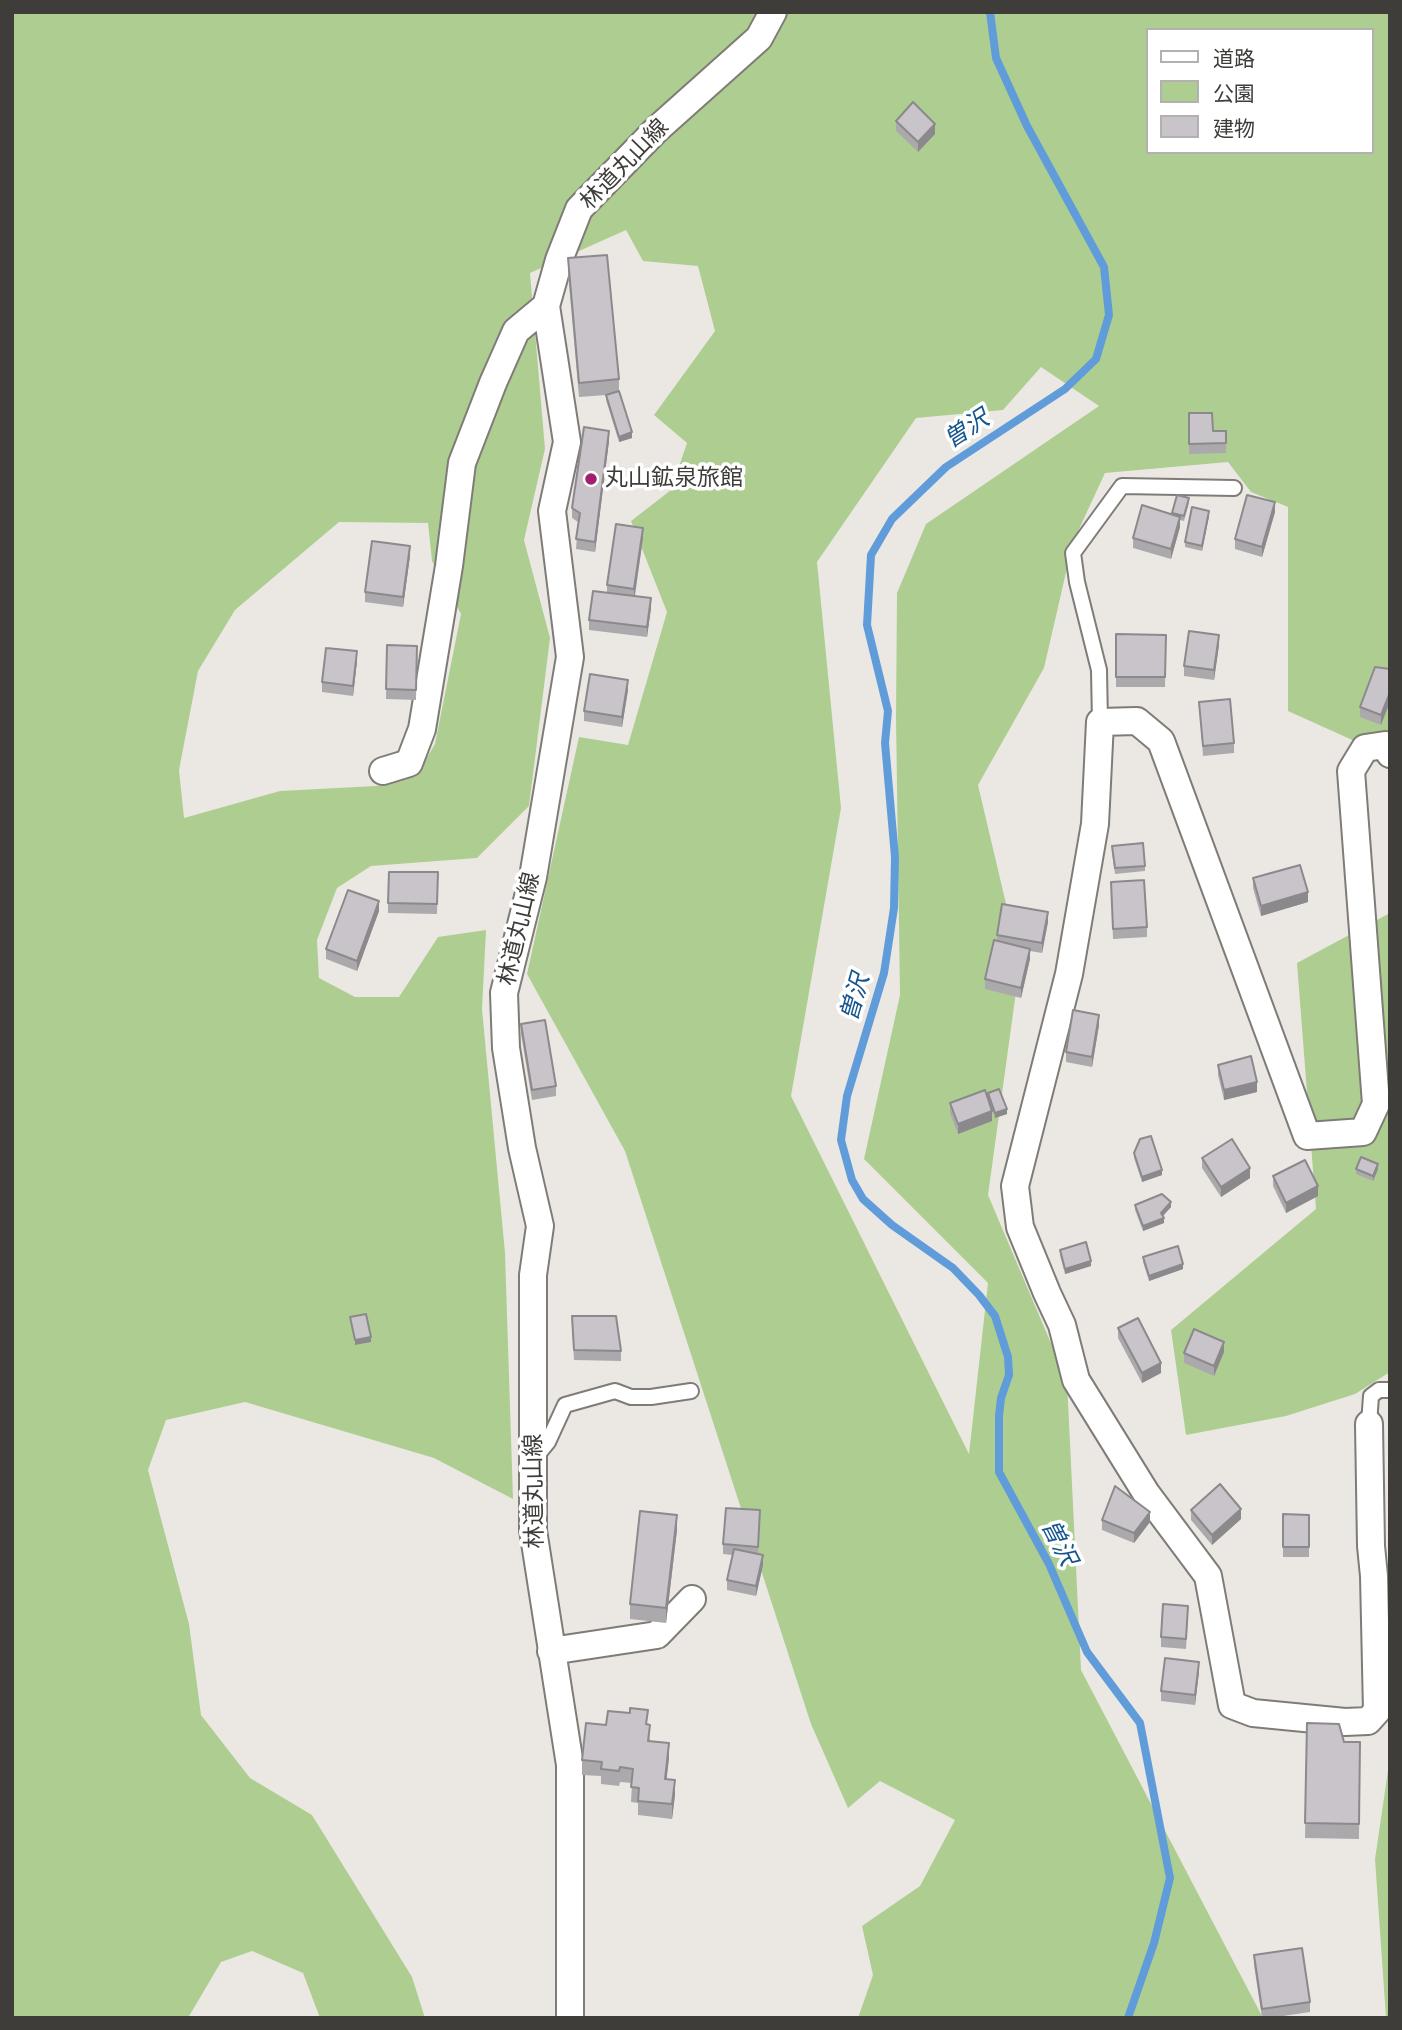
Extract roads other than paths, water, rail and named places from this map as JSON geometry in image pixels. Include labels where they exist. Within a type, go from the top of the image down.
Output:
[{"type":"street","name":"林道丸山線","points":[[570,2018],[570,1765],[533,1530],[533,1275],[540,1226],[522,1148],[508,1061],[504,993],[533,877],[570,657],[552,512],[567,442],[546,306],[559,260],[579,209],[656,130],[759,38],[773,12]]},
{"type":"street","points":[[383,771],[409,763],[422,729],[449,566],[462,463],[516,331],[546,306]]},
{"type":"street","points":[[1369,1424],[1377,1711],[1368,1721],[1346,1722],[1253,1713],[1232,1705],[1209,1576],[1146,1493],[1076,1380],[1062,1325],[1046,1293],[1020,1227],[1015,1186],[1069,974],[1095,824],[1100,722],[1137,721],[1161,741],[1307,1136],[1363,1132],[1376,1104],[1352,771],[1365,748],[1385,746],[1390,754]]},
{"type":"street","points":[[551,1651],[657,1635],[692,1599]]},
{"type":"lane","points":[[1100,722],[1099,670],[1077,582],[1073,553],[1122,486],[1234,488]]},
{"type":"lane","points":[[1369,1424],[1371,1396],[1379,1390],[1390,1390]]},
{"type":"lane","points":[[534,1460],[548,1442],[565,1405],[615,1391],[631,1397],[691,1391]]},
{"type":"waterway","name":"曽沢","points":[[990,12],[996,58],[1027,126],[1104,267],[1109,315],[1096,359],[1065,389],[946,467],[892,519],[871,555],[867,625],[888,711],[885,743],[895,857],[894,908],[884,973],[847,1096],[841,1140],[852,1180],[863,1199],[892,1225],[953,1268],[995,1316],[1008,1357],[1009,1375],[1001,1398],[999,1416],[999,1472],[1049,1564],[1087,1652],[1140,1723],[1170,1878],[1154,1943],[1128,2018]]},
{"type":"place","name":"丸山鉱泉旅館","points":[[591,479]]}]
